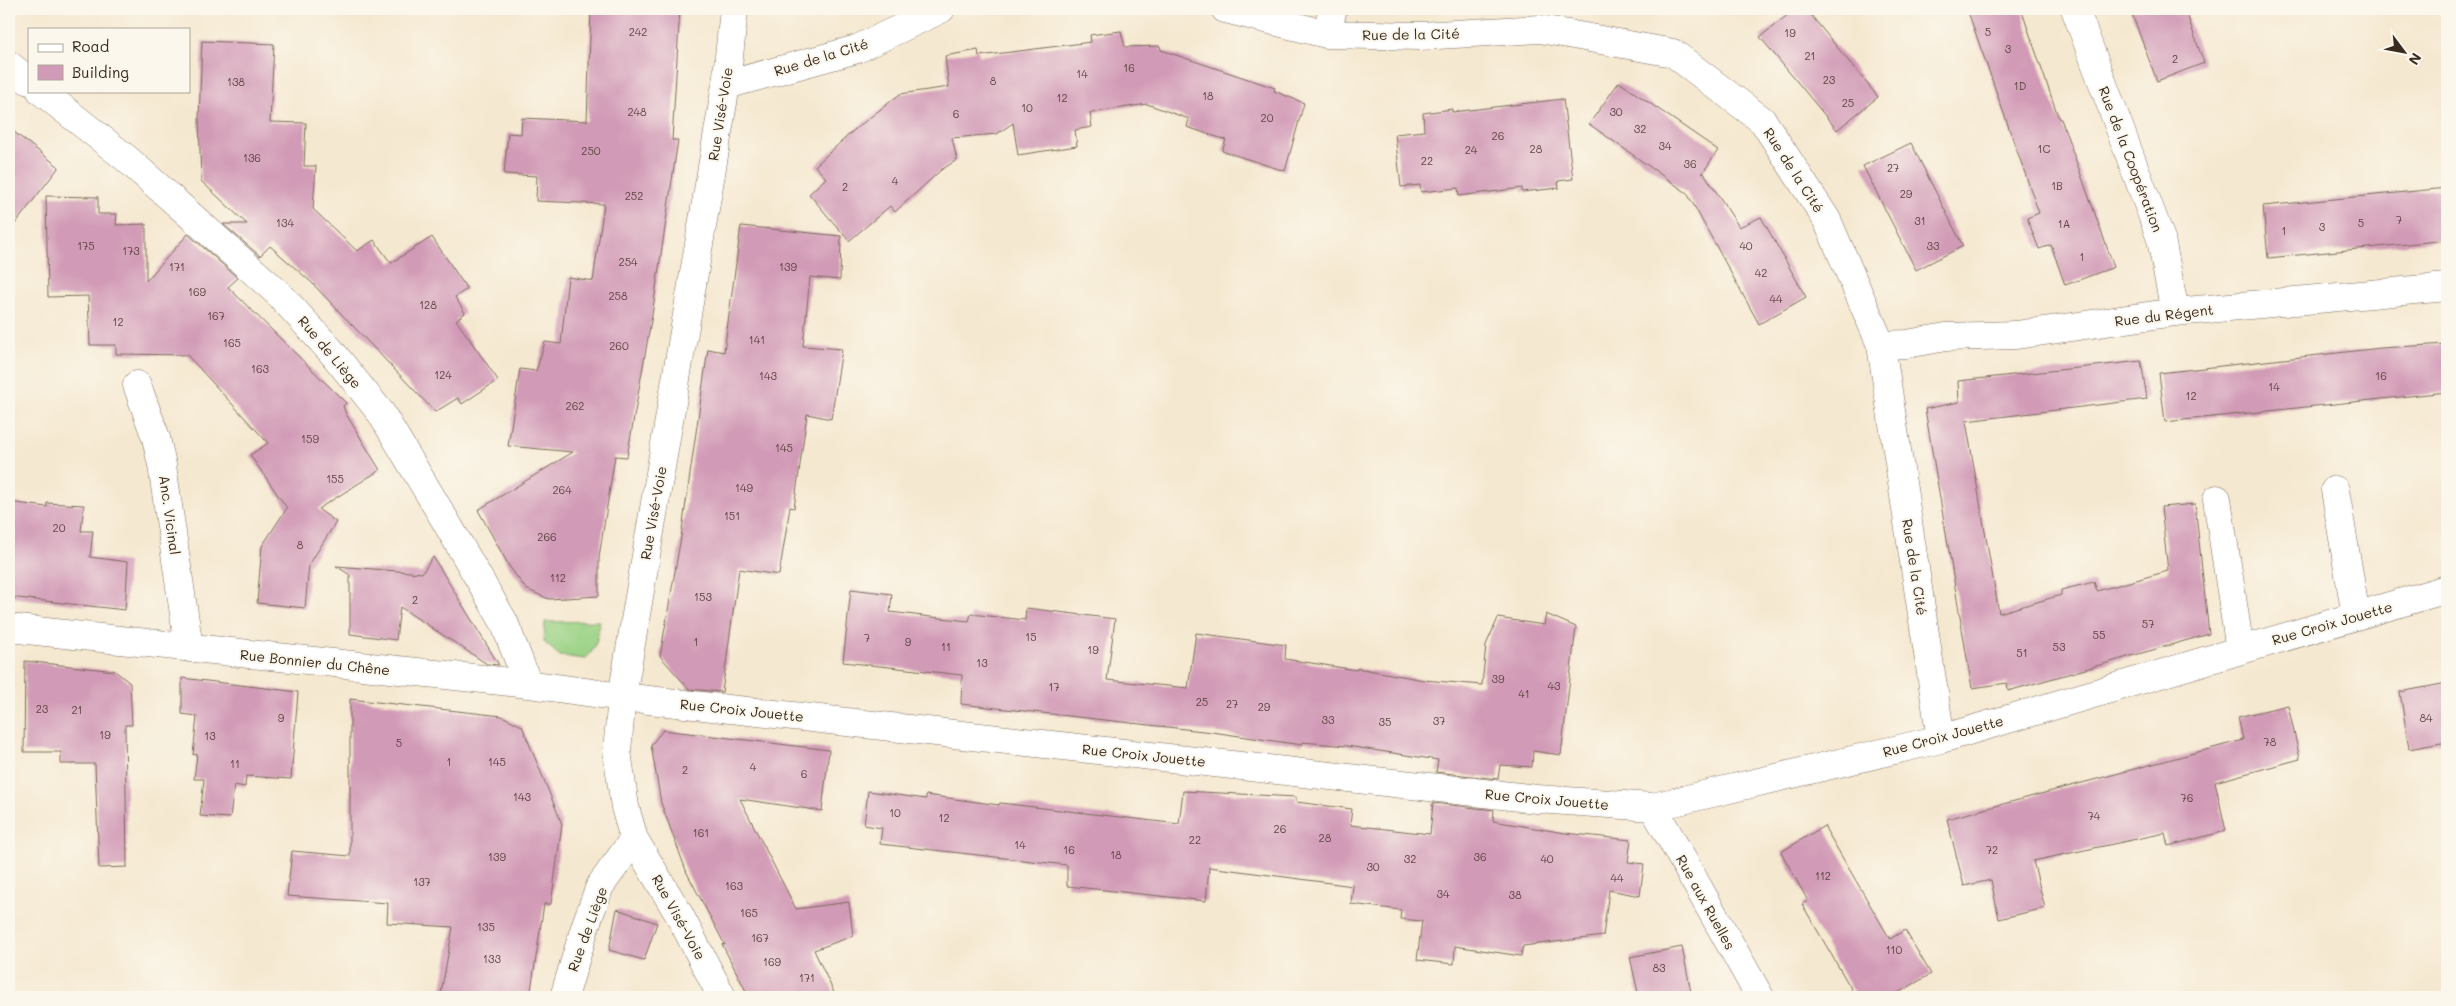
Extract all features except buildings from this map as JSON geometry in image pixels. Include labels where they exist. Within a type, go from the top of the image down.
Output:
[{"type":"street","name":"Rue Visé-Voie","points":[[722,997],[680,916],[634,839],[625,807],[617,751],[622,697],[726,85],[734,9]]},
{"type":"street","name":"Rue de la Cité","points":[[726,85],[858,49],[941,9]]},
{"type":"street","name":"Rue de la Cité","points":[[1225,9],[1329,21],[1420,36],[1540,29],[1673,53],[1762,121],[1827,220],[1881,345],[1941,739]]},
{"type":"street","name":"Rue de la Coopération","points":[[2075,9],[2161,239],[2175,312]]},
{"type":"street","points":[[9,65],[28,80]]},
{"type":"street","name":"Rue de Liège","points":[[42,92],[127,159],[279,294],[331,351],[381,413],[445,520],[504,622],[528,684]]},
{"type":"street","name":"Rue du Régent","points":[[1881,345],[1907,344],[1946,337],[2016,335],[2175,312],[2447,287]]},
{"type":"street","name":"Anc. Vicinal","points":[[137,385],[156,438],[162,465],[189,648]]},
{"type":"street","points":[[2335,490],[2356,616]]},
{"type":"street","points":[[2217,499],[2240,650]]},
{"type":"street","name":"Rue Croix Jouette","points":[[622,697],[1537,799],[1653,807],[1941,739],[2447,589]]},
{"type":"street","name":"Rue Bonnier du Chêne","points":[[9,628],[528,684],[622,697]]},
{"type":"street","name":"Rue aux Ruelles","points":[[1653,807],[1760,997]]},
{"type":"street","name":"Rue de Liège","points":[[564,997],[586,924],[600,886],[634,839]]},
{"type":"green space","points":[[599,621],[596,642],[592,651],[585,659],[560,656],[544,642],[545,622]]}]
